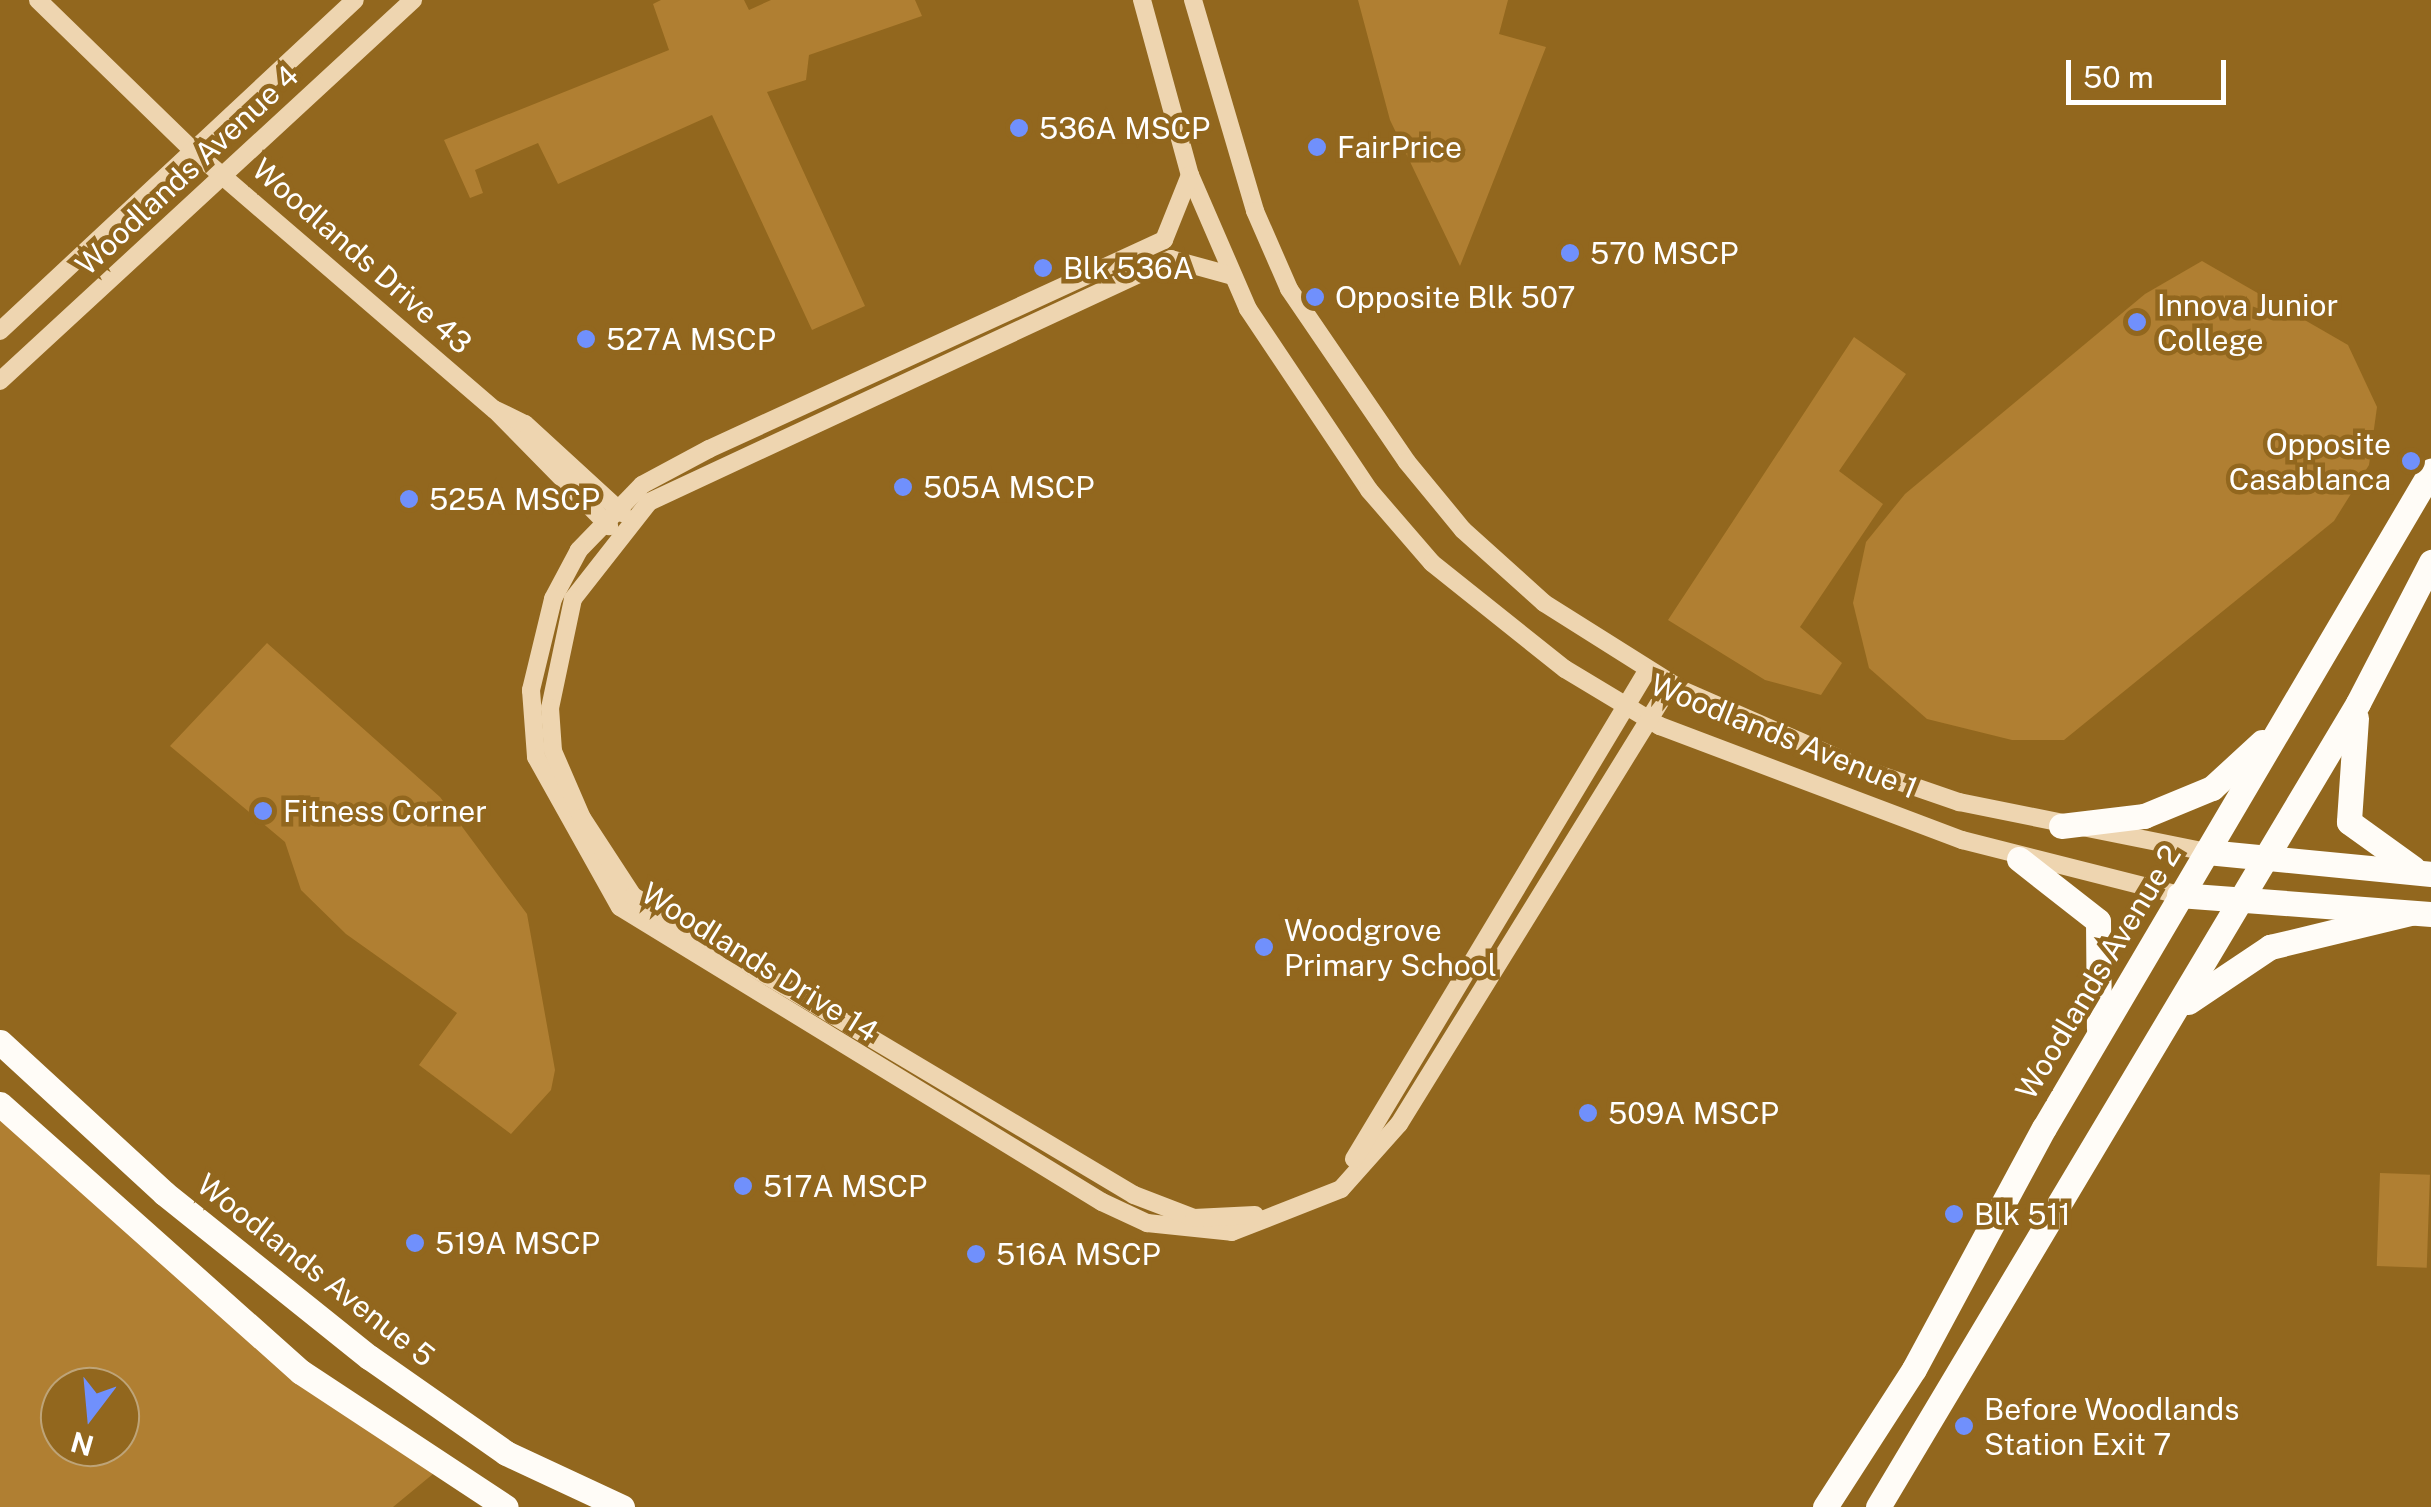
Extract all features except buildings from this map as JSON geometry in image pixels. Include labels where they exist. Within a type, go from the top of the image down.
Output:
[{"type":"main road","name":"Woodlands Avenue 2","points":[[1825,1507],[1914,1368],[2178,894],[2207,852],[2431,471]]},
{"type":"main road","points":[[1878,1507],[2240,902],[2260,862],[2358,704],[2431,562]]},
{"type":"main road","points":[[2358,704],[2349,822],[2427,874]]},
{"type":"main road","points":[[2061,826],[2144,816],[2212,788],[2283,723]]},
{"type":"main road","name":"Woodlands Avenue 1","points":[[2207,852],[2260,862],[2427,874]]},
{"type":"main road","points":[[2019,858],[2098,922],[2106,973],[2098,1038]]},
{"type":"main road","name":"Woodlands Avenue 1","points":[[2178,894],[2240,902],[2421,913]]},
{"type":"main road","points":[[2171,1016],[2234,963],[2270,947],[2421,913]]},
{"type":"main road","name":"Woodlands Avenue 5","points":[[0,1042],[164,1193],[369,1357],[506,1453],[622,1507]]},
{"type":"main road","points":[[0,1104],[301,1372],[506,1507]]},
{"type":"street","name":"Woodlands Drive 43","points":[[38,0],[190,148],[224,172],[495,410],[524,424],[616,520]]},
{"type":"street","name":"Woodlands Avenue 4","points":[[0,331],[190,148],[355,0]]},
{"type":"street","name":"Woodlands Avenue 4","points":[[0,380],[413,0]]},
{"type":"street","name":"Woodlands Avenue 1","points":[[1142,0],[1190,176],[1232,276],[1306,403],[1432,563],[1625,708],[1650,721],[2019,858],[2178,894]]},
{"type":"street","name":"Woodlands Avenue 1","points":[[1193,0],[1255,211],[1348,384],[1463,530],[1544,603],[1671,684],[1863,768],[2061,826],[2207,852]]},
{"type":"street","name":"Woodlands Drive 14","points":[[1190,176],[1172,229],[1139,255],[709,449],[616,520],[553,599],[531,690],[536,757],[595,876],[675,947],[1051,1174],[1161,1225],[1232,1232],[1341,1190],[1399,1124],[1671,684]]},
{"type":"street","name":"Woodlands Drive 14","points":[[1232,276],[1171,258],[717,463],[616,520],[573,599],[550,708],[552,751],[582,818],[633,896],[989,1112],[1134,1195],[1194,1218],[1276,1211],[1361,1152],[1646,671]]},
{"type":"shaded area","points":[[661,0],[744,0],[749,10],[771,0],[915,0],[922,16],[809,55],[806,80],[767,92],[865,306],[812,330],[712,115],[558,184],[538,143],[475,170],[483,193],[470,198],[444,140],[669,50],[653,4]]},
{"type":"shaded area","points":[[1358,0],[1508,0],[1499,34],[1546,47],[1460,266],[1390,120]]},
{"type":"shaded area","points":[[2202,261],[2348,345],[2377,407],[2369,465],[2334,521],[2064,740],[2012,740],[1927,719],[1869,668],[1853,603],[1866,542],[1905,494],[2145,294]]},
{"type":"shaded area","points":[[1854,337],[1906,374],[1839,471],[1883,504],[1800,627],[1842,663],[1821,695],[1765,680],[1668,620]]},
{"type":"shaded area","points":[[267,643],[440,797],[527,914],[555,1070],[551,1090],[511,1134],[419,1065],[457,1013],[346,934],[301,890],[285,842],[170,746]]},
{"type":"shaded area","points":[[0,1106],[133,1228],[439,1469],[393,1507],[0,1507]]},
{"type":"shaded area","points":[[2380,1173],[2430,1175],[2427,1268],[2377,1266]]},
{"type":"place","name":"536A MSCP","points":[[1019,128]]},
{"type":"place","name":"FairPrice","points":[[1317,147]]},
{"type":"place","name":"570 MSCP","points":[[1570,253]]},
{"type":"place","name":"Blk 536A","points":[[1043,268]]},
{"type":"place","name":"Opposite Blk 507","points":[[1315,297]]},
{"type":"place","name":"Innova Junior College","points":[[2137,322]]},
{"type":"place","name":"527A MSCP","points":[[586,339]]},
{"type":"place","name":"Opposite Casablanca","points":[[2411,461]]},
{"type":"place","name":"505A MSCP","points":[[903,487]]},
{"type":"place","name":"525A MSCP","points":[[409,499]]},
{"type":"place","name":"Fitness Corner","points":[[263,811]]},
{"type":"place","name":"Woodgrove Primary School","points":[[1264,947]]},
{"type":"place","name":"509A MSCP","points":[[1588,1113]]},
{"type":"place","name":"517A MSCP","points":[[743,1186]]},
{"type":"place","name":"Blk 511","points":[[1954,1214]]},
{"type":"place","name":"519A MSCP","points":[[415,1243]]},
{"type":"place","name":"516A MSCP","points":[[976,1254]]},
{"type":"place","name":"Before Woodlands Station Exit 7","points":[[1964,1426]]}]
